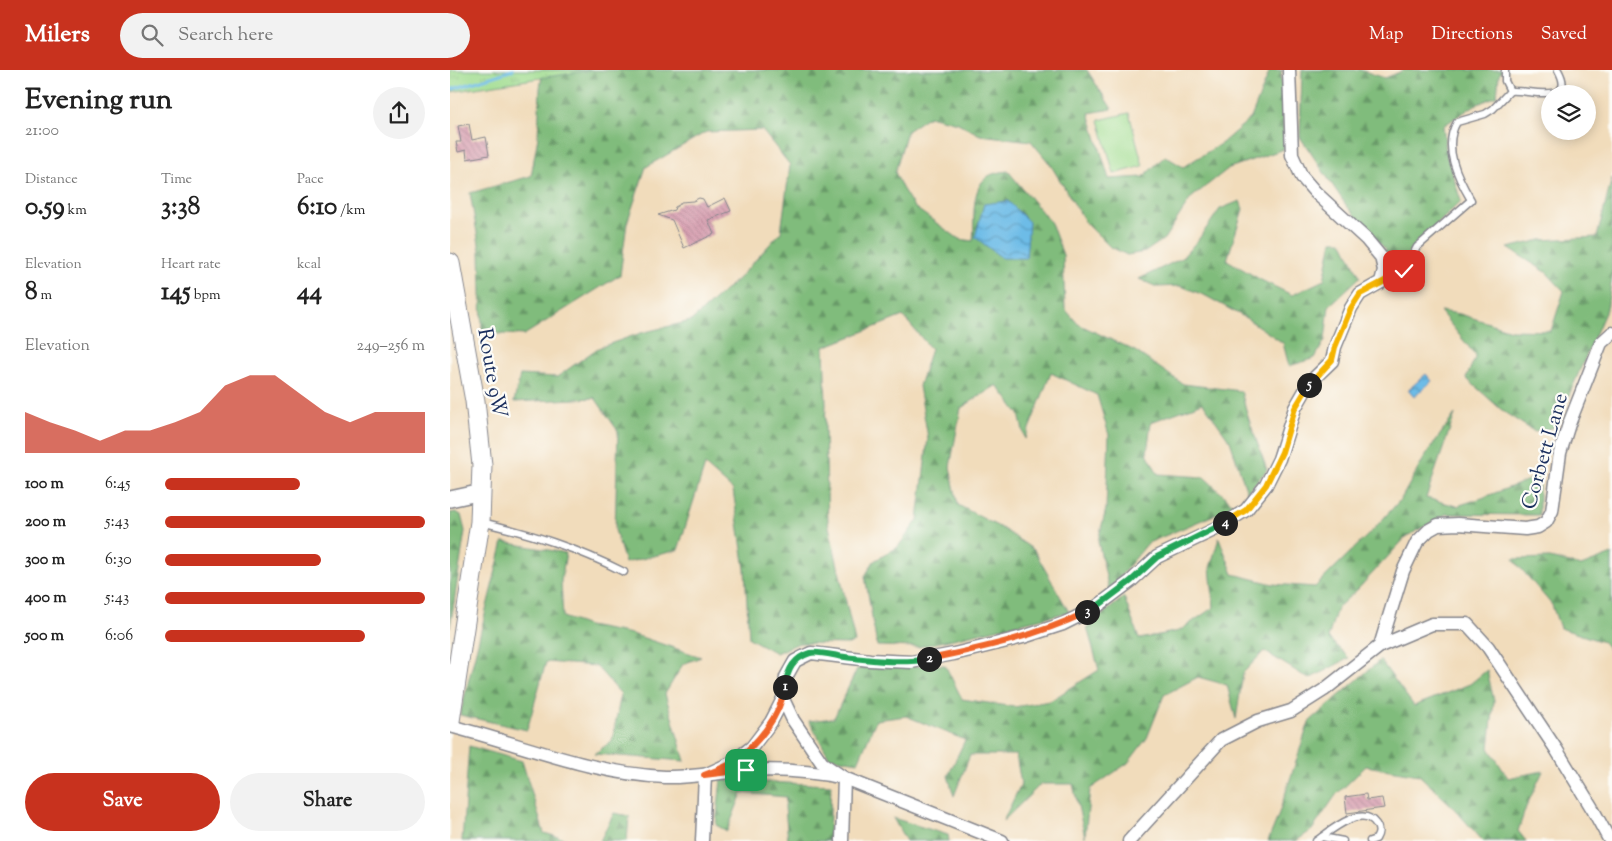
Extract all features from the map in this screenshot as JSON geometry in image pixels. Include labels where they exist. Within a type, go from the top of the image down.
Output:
[{"type":"main road","name":"Route 9W","points":[[450,263],[480,433],[482,492],[480,522]]},
{"type":"main road","points":[[450,721],[480,522]]},
{"type":"street","points":[[704,775],[731,763],[752,747],[771,722],[783,699],[786,676],[795,661],[812,653],[870,660],[911,662],[954,654],[1023,637],[1063,624],[1095,608],[1131,581],[1157,557],[1216,529],[1246,510],[1266,485],[1278,459],[1295,408],[1310,382],[1332,360],[1335,347],[1351,308],[1360,294],[1381,282],[1384,270],[1381,257],[1366,239],[1315,192],[1302,177],[1292,155],[1289,70]]},
{"type":"street","name":"Corbett Lane","points":[[1380,646],[1403,570],[1417,542],[1429,530],[1438,525],[1458,524],[1525,529],[1538,527],[1546,522],[1552,511],[1560,453],[1569,424],[1601,342],[1612,333]]},
{"type":"street","points":[[450,499],[482,492]]},
{"type":"street","points":[[1129,841],[1221,740],[1258,721],[1291,710],[1324,690],[1380,646],[1432,624],[1467,624],[1488,646],[1561,758],[1610,841]]},
{"type":"street","points":[[783,699],[794,720],[822,763],[844,778]]},
{"type":"street","points":[[450,726],[588,765],[628,773],[666,777],[746,770],[784,770],[827,774],[844,778],[1002,841]]},
{"type":"street","points":[[702,841],[704,775]]},
{"type":"street","points":[[842,841],[844,778]]},
{"type":"lane","points":[[1504,70],[1505,81],[1510,91]]},
{"type":"lane","points":[[1510,91],[1548,94],[1560,90],[1563,86],[1563,80],[1558,70]]},
{"type":"lane","points":[[1381,282],[1404,271],[1416,247],[1471,200],[1455,166],[1451,140],[1452,130],[1457,122],[1485,114],[1493,109],[1510,91]]},
{"type":"lane","points":[[480,522],[555,542],[592,556],[624,572]]},
{"type":"lane","points":[[1319,839],[1346,820],[1365,817],[1375,822],[1378,829],[1379,834],[1376,839],[1370,841]]},
{"type":"lane","points":[[1319,839],[1343,841]]},
{"type":"green space","points":[[450,70],[592,70],[450,92]]},
{"type":"green space","points":[[543,70],[1087,70],[1112,109],[1089,113],[1109,179],[1143,177],[1165,156],[1183,167],[1222,143],[1251,118],[1270,70],[1281,70],[1284,149],[1229,168],[1191,198],[1164,239],[1145,252],[1127,255],[1109,246],[1086,223],[1050,164],[1031,141],[980,135],[958,123],[929,116],[907,131],[895,172],[914,207],[959,239],[973,241],[975,199],[981,183],[991,175],[1008,171],[1051,223],[1063,255],[1065,309],[1078,324],[1135,351],[1183,384],[1241,391],[1267,470],[1247,492],[1230,441],[1203,403],[1151,422],[1147,453],[1158,474],[1204,477],[1235,506],[1148,543],[1109,590],[1098,541],[1106,509],[1109,435],[1097,395],[1051,373],[1025,439],[1019,414],[997,385],[961,408],[950,467],[958,505],[1003,529],[1034,550],[1069,612],[919,647],[877,646],[865,576],[874,561],[898,547],[918,520],[928,438],[919,386],[931,349],[903,316],[824,347],[828,522],[855,642],[849,644],[799,643],[776,653],[749,638],[745,569],[733,490],[705,465],[678,550],[625,563],[615,530],[618,431],[595,398],[514,402],[520,375],[557,377],[598,348],[641,333],[691,321],[739,278],[781,232],[790,165],[762,130],[706,132],[646,167],[627,223],[620,275],[524,335],[482,333],[480,250],[470,193],[531,176],[538,137],[540,88]]},
{"type":"green space","points":[[1302,70],[1360,70],[1385,78],[1405,70],[1502,70],[1499,75],[1497,96],[1475,105],[1443,126],[1447,157],[1461,201],[1399,262],[1389,266],[1385,249],[1346,205],[1300,137]]},
{"type":"green space","points":[[1129,113],[1143,166],[1114,174],[1099,120]]},
{"type":"green space","points":[[1612,178],[1612,279],[1607,308],[1555,427],[1535,432],[1504,412],[1466,378],[1476,356],[1440,311],[1460,314],[1511,330],[1551,331],[1564,291],[1546,272],[1508,248],[1541,240],[1597,237]]},
{"type":"green space","points":[[1240,201],[1243,209],[1227,260],[1292,295],[1324,280],[1332,241],[1342,241],[1360,277],[1329,306],[1325,340],[1315,358],[1289,366],[1283,343],[1246,318],[1206,296],[1181,286],[1157,287],[1139,279],[1182,258],[1198,240],[1220,209]]},
{"type":"green space","points":[[1455,414],[1426,498],[1457,506],[1539,476],[1539,515],[1446,514],[1406,537],[1358,589],[1337,608],[1328,638],[1349,658],[1309,679],[1264,651],[1243,673],[1236,719],[1227,685],[1198,677],[1164,695],[1147,738],[1128,763],[1090,789],[1085,837],[1073,784],[1041,784],[1003,821],[1021,784],[1016,755],[970,755],[954,796],[948,776],[965,740],[906,716],[876,720],[858,762],[829,757],[809,721],[834,718],[857,669],[945,665],[962,699],[1014,707],[1050,701],[1099,670],[1087,627],[1124,597],[1139,639],[1179,631],[1214,607],[1210,568],[1219,538],[1233,574],[1273,584],[1315,587],[1373,530],[1401,499],[1427,453]]},
{"type":"green space","points":[[456,512],[461,515],[465,531],[450,628],[450,513]]},
{"type":"green space","points":[[503,542],[566,553],[561,581],[563,617],[588,626],[632,634],[701,657],[683,664],[665,694],[685,761],[594,754],[612,741],[621,694],[596,666],[546,662],[527,730],[460,715]]},
{"type":"green space","points":[[1612,554],[1612,653],[1603,642],[1560,628],[1552,605],[1513,559],[1550,558],[1581,566]]},
{"type":"green space","points":[[1380,660],[1414,706],[1470,684],[1487,670],[1494,701],[1489,748],[1508,778],[1543,771],[1526,807],[1518,831],[1526,841],[1483,841],[1450,804],[1419,775],[1366,766],[1336,795],[1312,830],[1296,841],[1268,841],[1309,722]]},
{"type":"green space","points":[[469,746],[522,761],[544,833],[572,841],[462,841]]},
{"type":"green space","points":[[721,780],[831,785],[829,841],[788,841],[786,797],[742,793],[727,831],[716,825]]},
{"type":"green space","points":[[614,813],[629,816],[627,841],[600,841]]},
{"type":"green space","points":[[893,818],[948,835],[949,841],[906,841]]},
{"type":"water","points":[[1008,201],[1029,222],[1026,258],[1002,258],[975,237],[984,204]]},
{"type":"water","points":[[1426,374],[1432,381],[1414,397],[1408,390]]},
{"type":"building","points":[[469,124],[472,140],[486,137],[489,155],[467,159],[466,150],[458,152],[456,142],[461,142],[458,126]]},
{"type":"building","points":[[699,198],[703,199],[707,207],[725,198],[731,211],[708,220],[714,234],[684,248],[672,220],[658,215],[674,210],[681,202],[693,201]]},
{"type":"building","points":[[1366,794],[1367,800],[1382,798],[1384,808],[1347,813],[1345,797]]},
{"type":"waterway","points":[[450,90],[513,70]]},
{"type":"route","points":[[746,770],[704,775],[731,763],[752,747],[771,722],[783,699],[786,676],[795,661],[812,653],[870,660],[911,662],[954,654],[1023,637],[1063,624],[1095,608],[1131,581],[1157,557],[1216,529],[1246,510],[1266,485],[1282,452],[1295,408],[1310,382],[1332,360],[1335,347],[1351,308],[1360,294],[1404,271]]}]
